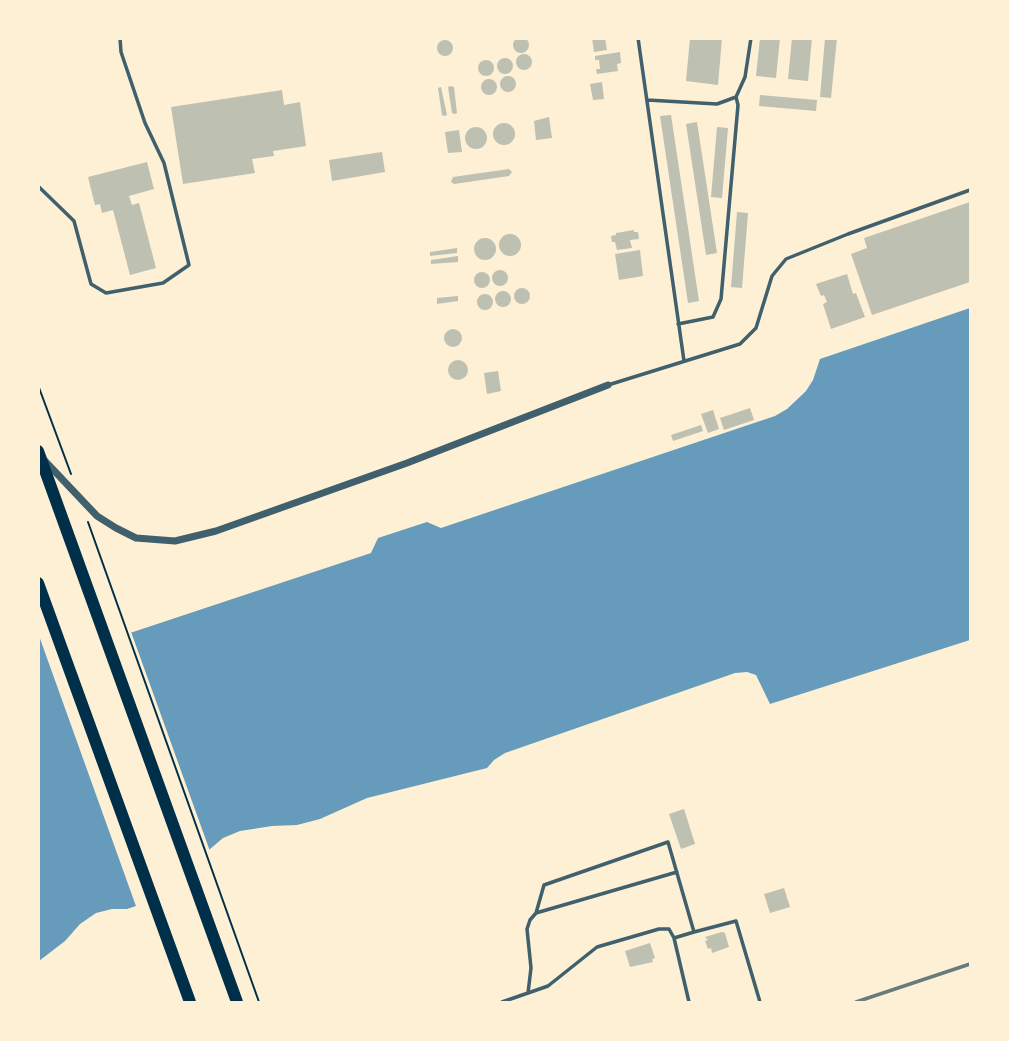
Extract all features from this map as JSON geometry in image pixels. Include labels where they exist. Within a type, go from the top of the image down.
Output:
[{"type":"highway","points":[[38,453],[237,1003]]},
{"type":"highway","points":[[38,583],[190,1003]]},
{"type":"street","points":[[38,453],[97,516],[136,538],[176,541],[216,531],[407,463],[608,385]]},
{"type":"lane","points":[[38,186],[74,221],[91,285],[106,293],[163,284],[189,265],[164,163],[145,123],[121,52],[120,38]]},
{"type":"lane","points":[[638,38],[684,361]]},
{"type":"lane","points":[[678,324],[713,317],[721,299],[738,105],[736,97],[746,78],[751,38]]},
{"type":"lane","points":[[647,100],[717,104],[736,97]]},
{"type":"lane","points":[[608,385],[740,344],[756,328],[772,276],[786,259],[848,233],[971,190]]},
{"type":"lane","points":[[528,993],[531,968],[527,929],[536,913],[544,885],[668,842],[694,932]]},
{"type":"lane","points":[[536,913],[677,872]]},
{"type":"lane","points":[[674,938],[736,920],[760,1003]]},
{"type":"lane","points":[[502,1003],[548,986],[597,947],[659,929],[668,929],[674,938],[689,1003]]},
{"type":"path","points":[[38,385],[71,473]]},
{"type":"path","points":[[84,511],[259,1003]]},
{"type":"water","points":[[970,308],[970,640],[770,704],[756,675],[747,672],[735,673],[505,753],[487,768],[367,798],[320,819],[297,825],[240,831],[223,838],[148,902],[127,909],[96,913],[39,961],[38,577],[82,629],[119,635],[133,632],[371,553],[378,538],[427,522],[441,528],[775,416],[806,391],[820,359]]},
{"type":"pier","points":[[38,574],[76,618],[76,622],[105,632],[130,629],[211,854],[190,888],[179,895],[137,909],[38,633]]},
{"type":"building","points":[[521,37],[527,39],[527,51],[521,53],[515,51],[513,45],[515,39]]},
{"type":"building","points":[[592,38],[605,38],[607,50],[594,52]]},
{"type":"building","points":[[690,38],[722,38],[718,85],[686,81]]},
{"type":"building","points":[[760,38],[780,38],[776,78],[756,76]]},
{"type":"building","points":[[792,38],[812,38],[808,81],[788,79]]},
{"type":"building","points":[[825,38],[837,38],[831,98],[820,97]]},
{"type":"building","points":[[445,40],[451,42],[451,54],[445,56],[439,54],[437,48],[439,42]]},
{"type":"building","points":[[620,52],[621,63],[617,64],[618,71],[597,74],[596,69],[600,69],[599,60],[595,60],[595,56]]},
{"type":"building","points":[[524,54],[530,56],[530,68],[524,70],[518,68],[516,62],[518,56]]},
{"type":"building","points":[[502,58],[508,58],[513,66],[511,72],[502,74],[497,69],[497,63]]},
{"type":"building","points":[[483,60],[489,60],[494,68],[492,74],[483,76],[478,71],[478,65]]},
{"type":"building","points":[[508,76],[514,78],[514,90],[508,92],[502,90],[500,84],[502,78]]},
{"type":"building","points":[[486,79],[492,79],[497,87],[495,93],[486,95],[481,90],[481,84]]},
{"type":"building","points":[[602,82],[604,99],[593,100],[590,84]]},
{"type":"building","points":[[450,86],[454,87],[455,114],[452,113]]},
{"type":"building","points":[[441,87],[447,115],[444,116],[438,88]]},
{"type":"building","points":[[282,90],[284,105],[300,102],[306,146],[273,151],[274,156],[252,159],[255,173],[183,184],[171,107]]},
{"type":"building","points":[[760,95],[817,100],[816,111],[759,106]]},
{"type":"building","points":[[671,115],[699,301],[688,303],[660,116]]},
{"type":"building","points":[[549,117],[552,138],[536,140],[534,121]]},
{"type":"building","points":[[697,122],[717,253],[706,255],[686,124]]},
{"type":"building","points":[[504,123],[512,126],[515,134],[512,142],[504,145],[496,142],[493,134],[496,126]]},
{"type":"building","points":[[476,127],[484,130],[487,138],[484,146],[476,149],[468,146],[465,138],[468,130]]},
{"type":"building","points":[[717,127],[728,128],[722,198],[711,197]]},
{"type":"building","points":[[459,130],[462,152],[448,153],[445,132]]},
{"type":"building","points":[[382,152],[385,172],[332,181],[329,160]]},
{"type":"building","points":[[147,162],[154,189],[129,196],[132,205],[139,203],[156,268],[130,275],[113,210],[102,213],[100,204],[95,205],[88,177]]},
{"type":"building","points":[[509,169],[512,172],[509,176],[454,184],[451,182],[453,177]]},
{"type":"building","points":[[970,202],[970,282],[872,315],[851,254],[867,248],[864,238]]},
{"type":"building","points":[[737,212],[748,213],[742,288],[731,287]]},
{"type":"building","points":[[634,230],[638,232],[639,239],[630,240],[632,248],[617,250],[611,236]]},
{"type":"building","points":[[510,234],[518,237],[521,245],[518,253],[510,256],[502,253],[499,245],[502,237]]},
{"type":"building","points":[[485,238],[495,245],[496,249],[489,259],[485,260],[475,253],[474,249],[481,239]]},
{"type":"building","points":[[457,248],[457,253],[430,256],[430,252]]},
{"type":"building","points":[[640,250],[643,276],[619,280],[615,254]]},
{"type":"building","points":[[458,256],[458,262],[431,264],[431,260]]},
{"type":"building","points":[[497,270],[503,270],[508,278],[506,284],[497,286],[492,281],[492,275]]},
{"type":"building","points":[[482,272],[488,274],[488,286],[482,288],[476,286],[474,280],[476,274]]},
{"type":"building","points":[[847,274],[853,294],[856,293],[865,317],[831,329],[823,304],[827,302],[816,284]]},
{"type":"building","points":[[522,288],[530,296],[522,304],[514,296]]},
{"type":"building","points":[[503,291],[509,293],[509,305],[503,307],[497,305],[495,299],[497,293]]},
{"type":"building","points":[[485,294],[491,296],[491,308],[485,310],[479,308],[477,302],[479,296]]},
{"type":"building","points":[[458,296],[458,301],[437,304],[437,298]]},
{"type":"building","points":[[449,329],[457,329],[462,338],[460,345],[449,347],[444,342],[444,334]]},
{"type":"building","points":[[458,360],[465,363],[468,370],[465,377],[458,380],[451,377],[448,370],[451,363]]},
{"type":"building","points":[[498,371],[501,391],[487,394],[484,373]]},
{"type":"building","points":[[750,408],[754,420],[724,430],[720,418]]},
{"type":"building","points":[[713,410],[719,429],[708,433],[701,414]]},
{"type":"building","points":[[701,425],[703,431],[673,441],[671,435]]},
{"type":"building","points":[[684,809],[695,844],[681,849],[669,814]]},
{"type":"building","points":[[784,888],[790,907],[770,913],[764,894]]},
{"type":"building","points":[[725,933],[729,947],[712,953],[705,937]]},
{"type":"building","points":[[650,943],[655,958],[652,959],[653,962],[630,967],[625,951]]},
{"type":"railway","points":[[856,1002],[970,964]]}]
